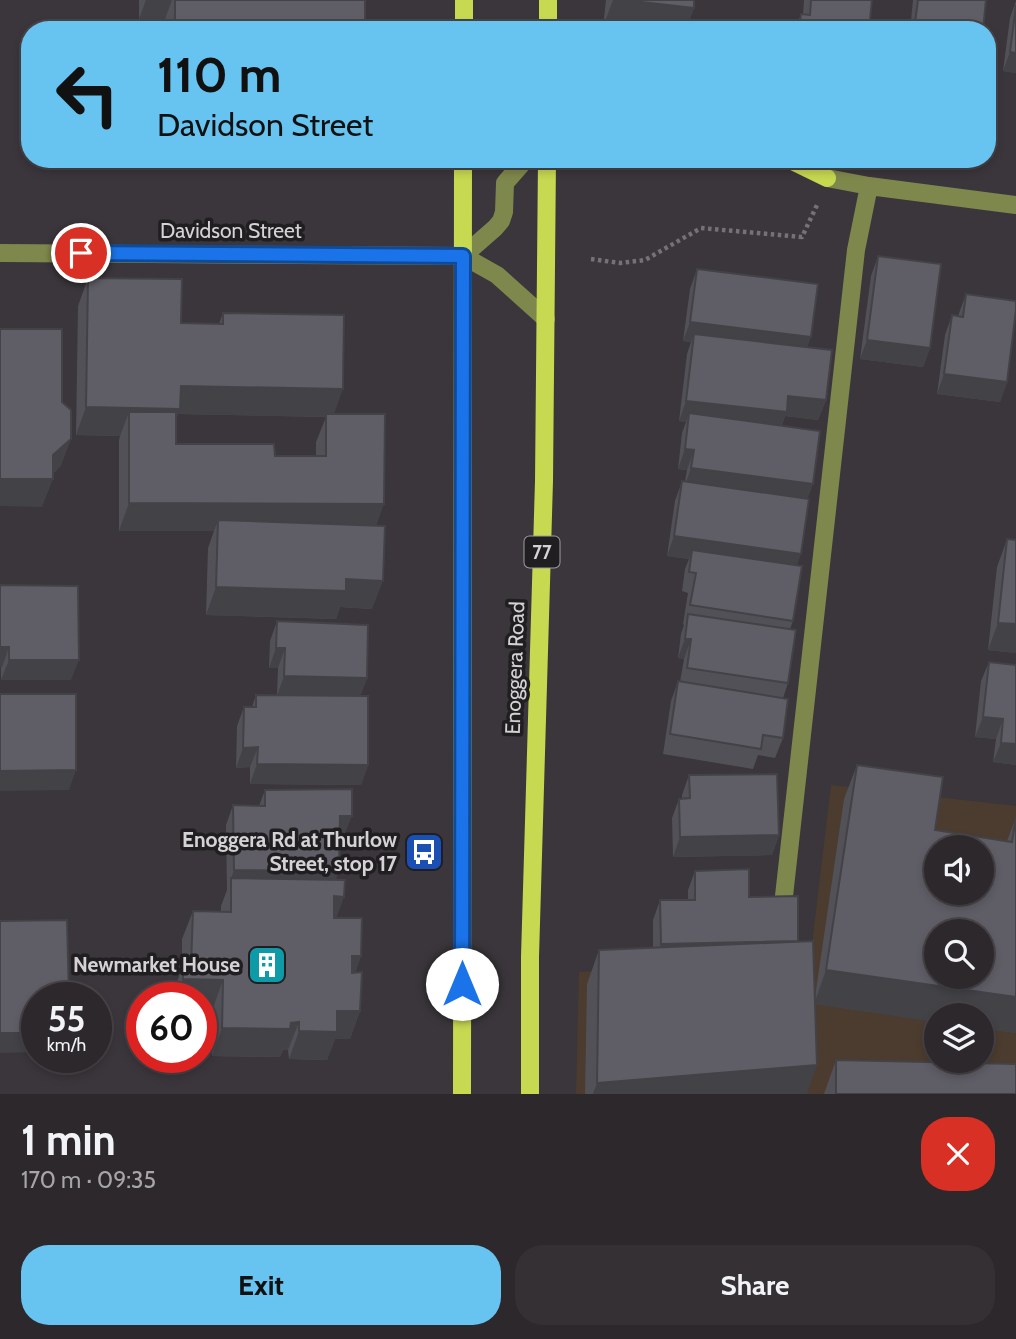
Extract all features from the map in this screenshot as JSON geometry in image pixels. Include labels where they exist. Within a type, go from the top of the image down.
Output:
[{"type":"main road","points":[[464,0],[464,21]]},
{"type":"main road","points":[[548,0],[548,21]]},
{"type":"main road","points":[[462,1094],[463,168]]},
{"type":"main road","name":"Enoggera Road","points":[[530,1094],[530,957],[544,495],[547,168]]},
{"type":"main road","points":[[806,168],[827,178]]},
{"type":"street","points":[[463,256],[501,221],[505,183],[518,168]]},
{"type":"street","points":[[827,178],[1016,205]]},
{"type":"street","points":[[784,896],[856,250],[869,186]]},
{"type":"street","name":"Davidson Street","points":[[0,253],[463,256],[497,275],[546,319]]},
{"type":"path","points":[[591,259],[620,263],[645,260],[701,228],[802,237],[816,210],[827,178]]},
{"type":"shaded area","points":[[831,785],[1016,806],[1016,1094],[576,1094],[579,972],[810,961]]},
{"type":"building","points":[[175,0],[365,0],[365,21],[175,21]]},
{"type":"building","points":[[624,0],[694,0],[694,8]]},
{"type":"building","points":[[811,0],[872,0],[870,20],[877,21],[800,21],[801,14],[810,15]]},
{"type":"building","points":[[918,0],[986,0],[984,21],[915,21]]},
{"type":"building","points":[[1016,5],[1016,53],[1010,52]]},
{"type":"building","points":[[878,256],[941,264],[930,348],[867,340]]},
{"type":"building","points":[[697,269],[818,284],[811,337],[690,322]]},
{"type":"building","points":[[88,278],[182,279],[181,323],[223,324],[223,313],[344,315],[343,389],[181,386],[180,409],[86,407]]},
{"type":"building","points":[[966,294],[1016,301],[1007,382],[944,374],[952,315],[963,317]]},
{"type":"building","points":[[0,329],[62,329],[62,402],[71,410],[71,439],[53,455],[53,479],[0,479]]},
{"type":"building","points":[[694,334],[832,350],[826,400],[788,396],[787,412],[686,401]]},
{"type":"building","points":[[129,412],[176,412],[176,444],[274,444],[275,456],[326,456],[326,414],[385,414],[384,504],[129,503]]},
{"type":"building","points":[[689,413],[820,431],[813,484],[691,468],[694,450],[685,449]]},
{"type":"building","points":[[682,481],[809,499],[801,554],[674,536]]},
{"type":"building","points":[[218,520],[385,526],[383,581],[346,579],[346,591],[216,587]]},
{"type":"building","points":[[1007,539],[1016,540],[1016,624],[998,623]]},
{"type":"building","points":[[692,550],[802,566],[793,621],[690,605],[696,573],[689,572]]},
{"type":"building","points":[[0,585],[78,586],[79,660],[9,660],[9,647],[0,647]]},
{"type":"building","points":[[688,614],[796,630],[788,683],[687,668],[691,639],[685,639]]},
{"type":"building","points":[[277,621],[368,625],[367,678],[284,676],[285,648],[276,648]]},
{"type":"building","points":[[989,662],[1016,665],[1016,744],[1001,743],[1003,719],[983,717]]},
{"type":"building","points":[[678,681],[788,699],[783,738],[763,735],[761,749],[670,734]]},
{"type":"building","points":[[0,694],[76,694],[76,770],[0,771]]},
{"type":"building","points":[[256,695],[368,696],[368,765],[257,764],[258,747],[243,748],[244,707],[256,707]]},
{"type":"building","points":[[857,765],[943,777],[935,830],[967,835],[924,835],[924,905],[994,905],[994,839],[1012,842],[1016,817],[1016,997],[960,989],[994,989],[994,919],[924,919],[924,984],[826,970]]},
{"type":"building","points":[[777,774],[779,835],[680,837],[679,799],[690,798],[689,775]]},
{"type":"building","points":[[352,789],[352,816],[340,816],[339,871],[234,870],[233,805],[265,806],[265,790]]},
{"type":"building","points":[[749,869],[749,897],[798,896],[798,941],[661,944],[660,900],[695,900],[695,871]]},
{"type":"building","name":"Newmarket House","points":[[231,878],[345,880],[344,897],[334,896],[334,918],[362,918],[361,956],[352,956],[352,973],[362,972],[360,1011],[337,1011],[337,1032],[299,1031],[299,1022],[291,1023],[290,1029],[222,1028],[223,980],[183,979],[183,966],[191,965],[193,911],[231,912]]},
{"type":"building","points":[[67,920],[69,982],[21,982],[21,1033],[0,1033],[0,921]]},
{"type":"building","points":[[813,941],[817,1065],[597,1083],[599,950]]},
{"type":"building","points":[[836,1060],[924,1062],[924,1073],[994,1073],[994,1064],[1016,1064],[1016,1094],[836,1094]]},
{"type":"place","name":"Enoggera Rd at Thurlow Street, stop 17","points":[[424,852]]},
{"type":"place","name":"Newmarket House","points":[[267,965]]},
{"type":"route","points":[[81,253],[463,256],[462,984]]}]
